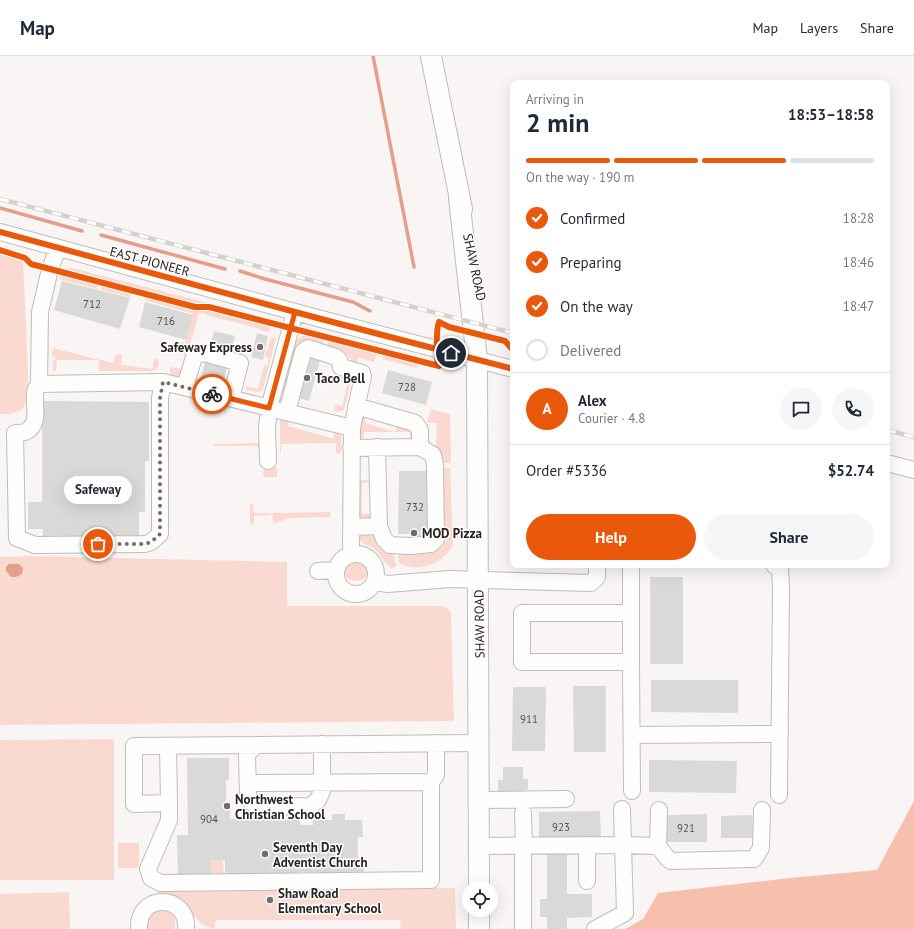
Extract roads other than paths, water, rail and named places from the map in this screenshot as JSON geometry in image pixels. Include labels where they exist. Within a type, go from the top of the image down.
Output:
[{"type":"main road","name":"SHAW ROAD","points":[[431,56],[459,198],[476,258],[483,290],[484,326],[477,360],[479,881]]},
{"type":"main road","points":[[479,917],[479,929]]},
{"type":"street","name":"EAST PIONEER","points":[[0,232],[477,360]]},
{"type":"street","points":[[58,248],[50,269],[40,312],[39,384],[36,390],[35,422],[26,432],[15,433],[17,538],[35,545],[145,544],[151,542],[160,534],[160,398],[163,382]]},
{"type":"street","points":[[268,461],[269,408],[295,312]]},
{"type":"street","points":[[287,412],[303,352],[308,348],[336,357],[339,360],[341,367],[362,373],[363,376],[352,428],[351,554]]},
{"type":"street","points":[[185,387],[194,357],[197,354],[204,353],[240,363],[231,398]]},
{"type":"street","points":[[477,360],[510,368]]},
{"type":"street","points":[[39,384],[163,382],[352,428]]},
{"type":"street","points":[[356,406],[415,423],[420,430],[420,447]]},
{"type":"street","points":[[351,448],[377,447],[420,447],[433,455],[435,466],[436,539],[430,544],[411,546],[390,545],[384,540],[379,526],[377,447]]},
{"type":"street","points":[[890,464],[914,470]]},
{"type":"street","points":[[351,526],[379,526]]},
{"type":"street","points":[[351,554],[364,555],[374,563],[376,569],[375,582],[366,592],[356,599],[346,592],[337,581],[336,570],[340,561],[345,556],[351,554]]},
{"type":"street","points":[[375,582],[388,584],[450,579],[478,579],[591,583],[597,577],[597,568]]},
{"type":"street","points":[[631,568],[632,791]]},
{"type":"street","points":[[778,568],[780,570],[781,588],[779,795]]},
{"type":"street","points":[[318,571],[336,570]]},
{"type":"street","points":[[631,613],[522,613],[522,662],[632,662]]},
{"type":"street","points":[[632,735],[780,734]]},
{"type":"street","points":[[151,878],[161,883],[431,880],[430,782],[436,775],[436,743]]},
{"type":"street","points":[[169,803],[134,804],[134,746],[479,743]]},
{"type":"street","points":[[256,745],[247,754],[248,795],[251,802],[259,807],[310,806],[318,800],[322,791],[322,744]]},
{"type":"street","points":[[154,903],[149,887],[151,878],[148,869],[169,820],[168,746]]},
{"type":"street","points":[[248,783],[430,782]]},
{"type":"street","points":[[479,800],[566,799]]},
{"type":"street","points":[[594,929],[625,913],[622,809]]},
{"type":"street","points":[[659,810],[658,846],[671,861],[754,859],[761,848],[762,810]]},
{"type":"street","points":[[522,929],[523,813]]},
{"type":"street","points":[[479,846],[523,851],[587,845],[658,846]]},
{"type":"street","points":[[587,845],[587,881]]},
{"type":"street","points":[[139,929],[141,916],[145,910],[154,903],[165,902],[173,904],[184,915],[186,929]]},
{"type":"waterway","points":[[373,56],[414,267]]},
{"type":"waterway","points":[[0,208],[82,231]]},
{"type":"waterway","points":[[101,235],[225,269]]},
{"type":"waterway","points":[[240,271],[353,302],[370,311]]},
{"type":"railway","points":[[0,199],[510,332]]},
{"type":"railway","points":[[890,431],[914,437]]},
{"type":"place","name":"Safeway Express","points":[[260,347]]},
{"type":"place","name":"Taco Bell","points":[[307,378]]},
{"type":"place","name":"MOD Pizza","points":[[414,533]]},
{"type":"place","name":"Safeway","points":[[98,544]]},
{"type":"place","name":"Northwest Christian School","points":[[227,806]]},
{"type":"place","name":"Seventh Day Adventist Church","points":[[265,854]]},
{"type":"place","name":"Shaw Road Elementary School","points":[[270,900]]}]
